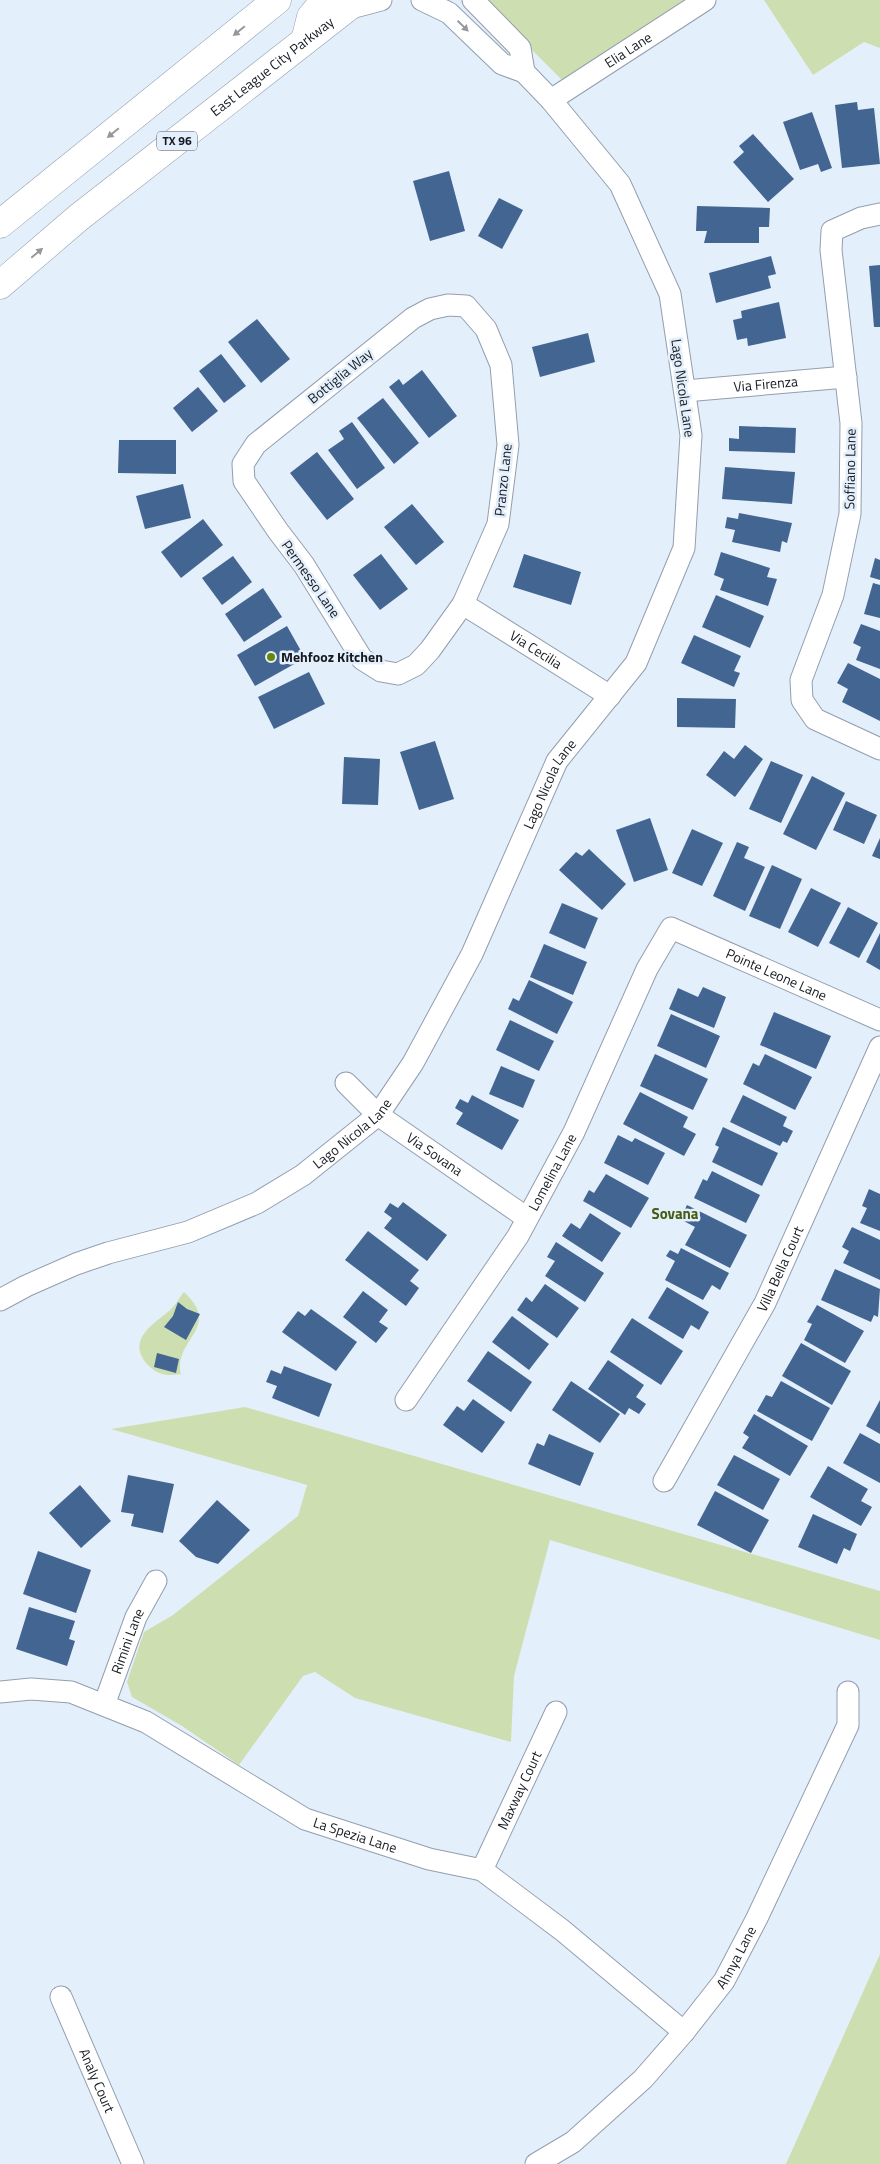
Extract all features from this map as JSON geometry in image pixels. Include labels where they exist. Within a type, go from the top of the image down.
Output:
[{"type":"main road","points":[[0,224],[277,0]]},
{"type":"main road","name":"East League City Parkway","points":[[0,285],[78,218],[306,41],[343,3]]},
{"type":"street","points":[[343,3],[381,0]]},
{"type":"street","name":"Lago Nicola Lane","points":[[0,1300],[26,1286],[76,1264],[108,1253],[188,1232],[257,1203],[303,1174],[378,1115],[413,1063],[472,954],[557,761],[636,663],[684,548],[691,436],[670,294],[620,184],[551,100],[524,72],[502,64],[449,13],[422,0]]},
{"type":"street","points":[[473,0],[520,48],[524,72]]},
{"type":"street","name":"Elia Lane","points":[[551,100],[705,0]]},
{"type":"street","name":"Soffiano Lane","points":[[880,214],[861,218],[832,231],[831,250],[851,423],[850,514],[833,595],[801,680],[802,700],[815,719],[880,749]]},
{"type":"street","name":"Bottiglia Way","points":[[244,481],[243,464],[256,444],[413,318],[430,309],[448,305],[466,306]]},
{"type":"street","name":"Pranzo Lane","points":[[381,671],[398,674],[416,665],[430,650],[463,604],[498,524],[508,445],[501,365],[486,330],[466,306]]},
{"type":"street","name":"Via Firenza","points":[[684,391],[846,377]]},
{"type":"street","name":"Permesso Lane","points":[[244,481],[309,573],[362,659],[381,671]]},
{"type":"street","name":"Via Cecilia","points":[[463,604],[610,696]]},
{"type":"street","name":"Pointe Leone Lane","points":[[671,928],[880,1020]]},
{"type":"street","name":"Lomelina Lane","points":[[406,1400],[518,1236],[574,1132],[647,969],[671,928]]},
{"type":"street","name":"Villa Bella Court","points":[[664,1481],[765,1303],[880,1047]]},
{"type":"street","name":"Via Sovana","points":[[346,1083],[378,1115],[527,1218]]},
{"type":"street","name":"Rimini Lane","points":[[104,1705],[136,1618],[156,1581]]},
{"type":"street","name":"La Spezia Lane","points":[[0,1692],[31,1689],[71,1692],[146,1722],[305,1819],[429,1858],[482,1870],[562,1930],[684,2032]]},
{"type":"street","name":"Ahnya Lane","points":[[536,2164],[573,2142],[643,2079],[724,1982],[757,1918],[848,1725],[848,1692]]},
{"type":"street","name":"Maxway Court","points":[[482,1870],[556,1712]]},
{"type":"street","name":"Analy Court","points":[[60,1997],[133,2164]]},
{"type":"green space","points":[[482,0],[716,0],[599,75],[577,95]]},
{"type":"green space","points":[[764,0],[880,0],[880,48],[864,42],[813,75]]},
{"type":"green space","points":[[184,1292],[195,1304],[199,1315],[198,1325],[180,1362],[181,1374],[172,1375],[157,1372],[142,1357],[140,1341],[149,1328],[171,1309]]},
{"type":"green space","points":[[245,1407],[880,1591],[880,1640],[550,1540],[514,1676],[511,1742],[355,1698],[315,1672],[303,1676],[239,1765],[182,1726],[132,1697],[127,1682],[144,1632],[173,1615],[298,1516],[307,1485],[111,1429]]},
{"type":"green space","points":[[880,1954],[880,2164],[786,2164]]},
{"type":"building","points":[[857,102],[858,110],[874,108],[880,164],[842,168],[835,105]]},
{"type":"building","points":[[812,112],[832,168],[821,172],[818,164],[800,170],[783,122]]},
{"type":"building","points":[[753,134],[794,179],[768,202],[733,162],[744,152],[739,146]]},
{"type":"building","points":[[449,171],[465,231],[430,241],[413,181]]},
{"type":"building","points":[[499,198],[523,210],[502,249],[478,236]]},
{"type":"building","points":[[697,206],[770,208],[769,227],[759,227],[759,243],[704,243],[707,231],[696,231]]},
{"type":"building","points":[[771,256],[776,274],[768,276],[771,288],[716,303],[709,273]]},
{"type":"building","points":[[880,265],[880,327],[874,327],[869,266]]},
{"type":"building","points":[[779,302],[786,338],[748,346],[747,338],[737,340],[733,320],[742,318],[741,311]]},
{"type":"building","points":[[257,319],[290,359],[261,383],[228,342]]},
{"type":"building","points":[[588,333],[595,362],[540,377],[532,347]]},
{"type":"building","points":[[221,354],[246,386],[224,403],[199,371]]},
{"type":"building","points":[[422,370],[457,416],[429,438],[389,387],[399,379],[403,385]]},
{"type":"building","points":[[198,387],[218,411],[192,432],[173,408]]},
{"type":"building","points":[[383,398],[419,443],[394,464],[357,418]]},
{"type":"building","points":[[352,422],[385,468],[357,489],[328,450],[344,439],[339,431]]},
{"type":"building","points":[[739,426],[796,428],[795,453],[729,451],[729,438],[739,439]]},
{"type":"building","points":[[119,440],[176,440],[176,474],[118,473]]},
{"type":"building","points":[[317,452],[354,499],[327,520],[290,473]]},
{"type":"building","points":[[725,467],[795,472],[792,504],[722,499]]},
{"type":"building","points":[[183,484],[191,518],[145,529],[136,496]]},
{"type":"building","points":[[412,504],[444,542],[416,565],[384,527]]},
{"type":"building","points":[[739,513],[792,523],[787,543],[782,541],[780,552],[732,542],[735,530],[725,528],[727,517],[738,519]]},
{"type":"building","points":[[203,519],[223,545],[181,578],[161,552]]},
{"type":"building","points":[[721,552],[770,568],[767,577],[777,579],[768,606],[720,590],[724,579],[714,575]]},
{"type":"building","points":[[381,554],[408,589],[380,610],[353,575]]},
{"type":"building","points":[[524,554],[581,572],[571,605],[513,587]]},
{"type":"building","points":[[233,556],[252,582],[222,605],[202,578]]},
{"type":"building","points":[[875,558],[880,560],[880,580],[870,577]]},
{"type":"building","points":[[873,583],[880,585],[880,618],[864,614]]},
{"type":"building","points":[[263,588],[282,617],[244,642],[225,614]]},
{"type":"building","points":[[716,595],[764,616],[750,648],[702,627]]},
{"type":"building","points":[[861,624],[880,631],[880,669],[856,660],[861,647],[853,643]]},
{"type":"building","name":"Mehfooz Kitchen","points":[[287,626],[305,658],[255,686],[237,655]]},
{"type":"building","points":[[694,635],[741,656],[734,671],[740,673],[734,687],[681,663]]},
{"type":"building","points":[[848,663],[880,679],[880,721],[842,702],[848,689],[837,683]]},
{"type":"building","points":[[309,672],[325,704],[274,729],[258,697]]},
{"type":"building","points":[[677,698],[736,699],[735,728],[677,727]]},
{"type":"building","points":[[435,741],[454,799],[419,810],[400,752]]},
{"type":"building","points":[[745,745],[763,759],[735,797],[706,775],[724,751],[734,759]]},
{"type":"building","points":[[344,757],[380,759],[378,805],[342,804]]},
{"type":"building","points":[[771,761],[803,775],[781,823],[749,809]]},
{"type":"building","points":[[812,776],[845,793],[816,850],[783,834]]},
{"type":"building","points":[[846,801],[877,815],[864,844],[833,830]]},
{"type":"building","points":[[650,818],[668,870],[634,882],[616,830]]},
{"type":"building","points":[[692,829],[723,843],[702,886],[672,873]]},
{"type":"building","points":[[880,838],[880,859],[872,856]]},
{"type":"building","points":[[737,842],[749,847],[744,858],[765,867],[745,911],[713,896]]},
{"type":"building","points":[[589,849],[626,884],[602,910],[559,870],[576,852],[582,856]]},
{"type":"building","points":[[772,865],[802,879],[780,929],[749,916]]},
{"type":"building","points":[[811,888],[841,903],[818,947],[788,932]]},
{"type":"building","points":[[562,903],[598,918],[585,949],[549,933]]},
{"type":"building","points":[[848,907],[878,923],[859,958],[829,943]]},
{"type":"building","points":[[880,933],[880,970],[866,962]]},
{"type":"building","points":[[544,944],[587,962],[573,995],[530,977]]},
{"type":"building","points":[[529,980],[573,1002],[557,1034],[508,1009],[513,998],[519,1001]]},
{"type":"building","points":[[703,987],[726,997],[714,1028],[669,1009],[678,988],[698,997]]},
{"type":"building","points":[[774,1012],[831,1036],[816,1069],[760,1045]]},
{"type":"building","points":[[671,1014],[720,1036],[706,1068],[657,1046]]},
{"type":"building","points":[[510,1020],[554,1041],[539,1071],[496,1050]]},
{"type":"building","points":[[655,1054],[708,1079],[693,1110],[640,1086]]},
{"type":"building","points":[[765,1054],[812,1077],[795,1110],[743,1084],[753,1063],[759,1066]]},
{"type":"building","points":[[501,1066],[535,1080],[523,1108],[489,1094]]},
{"type":"building","points":[[640,1092],[688,1117],[683,1127],[696,1134],[684,1156],[623,1124]]},
{"type":"building","points":[[472,1095],[519,1120],[502,1150],[456,1124],[463,1113],[455,1108],[460,1099],[468,1103]]},
{"type":"building","points":[[743,1095],[787,1117],[783,1126],[793,1131],[787,1143],[783,1141],[780,1146],[730,1122]]},
{"type":"building","points":[[723,1127],[778,1153],[762,1186],[712,1162],[719,1147],[715,1145]]},
{"type":"building","points":[[618,1135],[632,1142],[635,1138],[665,1153],[648,1185],[604,1163]]},
{"type":"building","points":[[712,1171],[760,1195],[746,1223],[694,1198],[703,1179],[707,1181]]},
{"type":"building","points":[[606,1174],[649,1198],[631,1228],[583,1201],[589,1190],[594,1193]]},
{"type":"building","points":[[869,1189],[880,1194],[880,1231],[860,1223],[867,1208],[862,1206]]},
{"type":"building","points":[[403,1202],[447,1235],[427,1261],[384,1228],[392,1218],[384,1212],[390,1203],[398,1208]]},
{"type":"building","points":[[687,1205],[747,1235],[730,1268],[685,1245],[695,1227],[680,1219]]},
{"type":"building","points":[[590,1213],[621,1233],[602,1262],[562,1236],[571,1223],[580,1229]]},
{"type":"building","points":[[852,1227],[880,1240],[880,1280],[843,1263],[849,1251],[842,1247]]},
{"type":"building","points":[[368,1231],[419,1270],[410,1281],[419,1288],[406,1306],[345,1260]]},
{"type":"building","points":[[556,1242],[604,1273],[585,1302],[545,1276],[555,1261],[547,1257]]},
{"type":"building","points":[[681,1248],[729,1273],[720,1290],[712,1285],[703,1300],[665,1280],[675,1261],[666,1256],[670,1250],[678,1254]]},
{"type":"building","points":[[835,1269],[880,1289],[878,1317],[874,1315],[871,1322],[821,1300]]},
{"type":"building","points":[[545,1284],[579,1308],[557,1338],[517,1310],[526,1297],[532,1302]]},
{"type":"building","points":[[667,1287],[709,1312],[699,1330],[691,1325],[683,1339],[648,1318]]},
{"type":"building","points":[[363,1291],[388,1310],[379,1322],[388,1328],[376,1343],[343,1317]]},
{"type":"building","points":[[178,1302],[187,1309],[200,1314],[186,1340],[164,1327],[173,1316]]},
{"type":"building","points":[[817,1305],[864,1331],[845,1363],[804,1340],[812,1324],[807,1322]]},
{"type":"building","points":[[311,1309],[357,1342],[336,1371],[282,1332],[298,1311],[305,1316]]},
{"type":"building","points":[[512,1316],[549,1344],[529,1370],[492,1342]]},
{"type":"building","points":[[632,1318],[683,1351],[661,1385],[610,1352]]},
{"type":"building","points":[[801,1343],[851,1371],[832,1405],[782,1376]]},
{"type":"building","points":[[488,1351],[532,1382],[511,1412],[467,1381]]},
{"type":"building","points":[[157,1353],[179,1359],[176,1373],[154,1367]]},
{"type":"building","points":[[608,1360],[644,1385],[636,1397],[646,1404],[639,1414],[629,1408],[625,1415],[588,1389]]},
{"type":"building","points":[[284,1366],[332,1384],[319,1417],[272,1398],[277,1386],[266,1382],[271,1370],[281,1374]]},
{"type":"building","points":[[571,1381],[620,1414],[600,1443],[552,1410]]},
{"type":"building","points":[[781,1381],[830,1408],[812,1441],[757,1411],[766,1395],[772,1397]]},
{"type":"building","points":[[473,1399],[505,1422],[482,1453],[443,1425],[457,1406],[464,1411]]},
{"type":"building","points":[[880,1400],[880,1434],[866,1426]]},
{"type":"building","points":[[754,1414],[808,1446],[790,1476],[742,1448],[749,1437],[743,1433]]},
{"type":"building","points":[[860,1433],[880,1444],[880,1483],[843,1463]]},
{"type":"building","points":[[549,1434],[594,1453],[580,1486],[528,1464],[537,1443],[544,1446]]},
{"type":"building","points":[[734,1455],[780,1479],[763,1510],[717,1485]]},
{"type":"building","points":[[828,1466],[868,1489],[861,1501],[872,1507],[861,1526],[810,1497]]},
{"type":"building","points":[[128,1475],[174,1484],[163,1533],[131,1526],[134,1514],[121,1512]]},
{"type":"building","points":[[80,1485],[111,1521],[81,1548],[49,1513]]},
{"type":"building","points":[[715,1491],[769,1520],[751,1553],[697,1525]]},
{"type":"building","points":[[217,1500],[250,1530],[218,1564],[196,1557],[179,1541]]},
{"type":"building","points":[[813,1514],[857,1534],[850,1551],[844,1548],[837,1564],[798,1547]]},
{"type":"building","points":[[38,1551],[91,1570],[76,1613],[23,1594]]},
{"type":"building","points":[[29,1607],[75,1621],[69,1639],[75,1641],[67,1666],[16,1649]]},
{"type":"place","name":"Mehfooz Kitchen","points":[[271,657]]},
{"type":"district","name":"Sovana","points":[[675,1214]]}]
